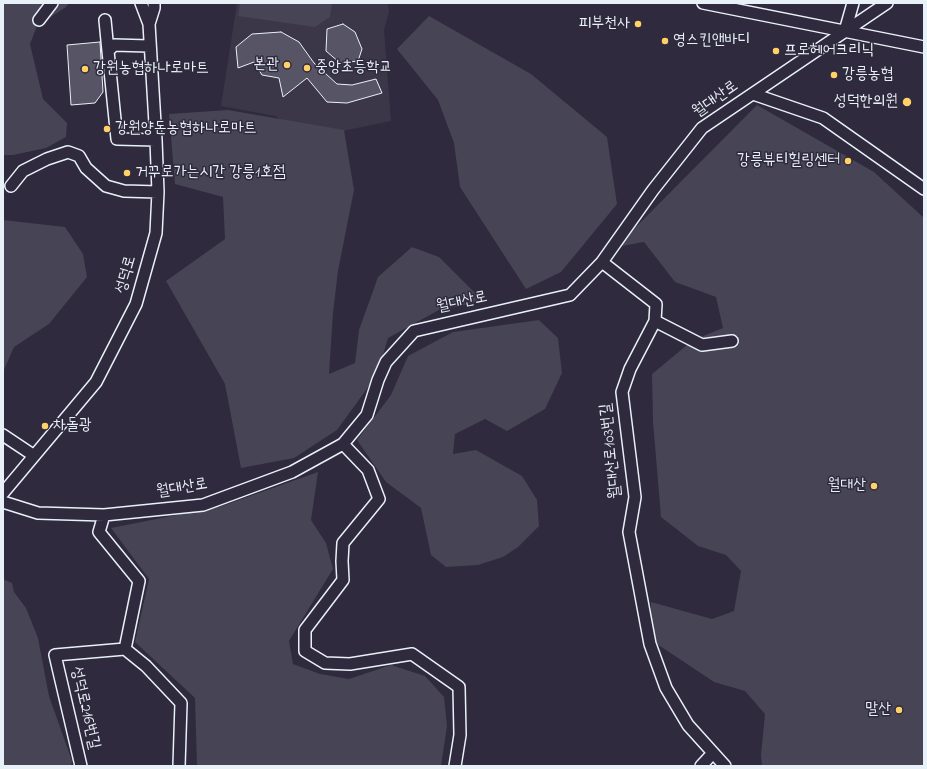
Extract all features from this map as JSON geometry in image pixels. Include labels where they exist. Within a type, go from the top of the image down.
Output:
[{"type":"street","points":[[39,20],[52,3]]},
{"type":"street","points":[[141,3],[149,24]]},
{"type":"street","points":[[149,24],[154,3]]},
{"type":"street","points":[[707,3],[924,47]]},
{"type":"street","points":[[845,31],[853,3]]},
{"type":"street","name":"월대산로","points":[[3,502],[38,513],[104,515],[203,505],[292,472],[343,444],[367,415],[378,380],[386,362],[414,331],[570,294],[602,262],[654,190],[702,128],[753,94],[760,87],[887,3]]},
{"type":"street","points":[[105,20],[117,139],[156,140]]},
{"type":"street","name":"성덕로","points":[[3,493],[96,382],[136,304],[156,233],[158,192],[149,24]]},
{"type":"street","points":[[108,51],[114,44],[150,46]]},
{"type":"street","points":[[753,94],[823,118],[924,189]]},
{"type":"street","points":[[11,186],[23,170],[47,159],[68,152],[78,156],[86,168],[106,186],[124,191],[158,192]]},
{"type":"street","points":[[602,262],[656,304],[655,321],[702,345],[732,341]]},
{"type":"street","name":"월대산로103번길","points":[[655,321],[630,369],[622,392],[635,497],[629,532],[650,644],[666,688],[688,726],[725,766]]},
{"type":"street","points":[[3,435],[33,456]]},
{"type":"street","points":[[343,444],[368,470],[379,499],[343,543],[342,561],[344,580],[305,630],[305,651],[325,663],[350,664],[412,654],[459,687],[460,735],[455,766]]},
{"type":"street","points":[[104,515],[100,532],[139,581],[125,649],[146,666],[181,703],[179,766]]},
{"type":"street","name":"성덕로216번길","points":[[81,766],[55,655],[125,649]]},
{"type":"street","points":[[701,766],[713,753]]},
{"type":"shaded area","points":[[3,3],[69,3],[66,7],[37,26],[30,44],[43,99],[67,123],[66,137],[46,148],[13,155],[3,155]]},
{"type":"shaded area","name":"중앙초등학교","points":[[237,3],[388,3],[389,12],[384,30],[391,121],[328,134],[288,125],[275,116],[221,106]]},
{"type":"shaded area","points":[[240,3],[332,3],[330,17],[315,27],[238,16]]},
{"type":"shaded area","points":[[429,16],[531,74],[607,137],[617,204],[561,272],[526,289],[460,187],[454,143],[438,100],[397,49]]},
{"type":"shaded area","points":[[757,105],[874,172],[924,218],[924,766],[762,766],[761,755],[765,714],[745,691],[714,682],[651,640],[651,602],[712,619],[734,611],[741,571],[726,555],[698,546],[661,517],[653,422],[652,374],[693,340],[723,328],[716,297],[675,282],[644,242],[616,247]]},
{"type":"shaded area","points":[[228,110],[344,130],[354,190],[338,271],[333,313],[329,374],[355,363],[359,330],[378,277],[412,247],[439,257],[483,301],[439,310],[388,338],[377,375],[337,430],[294,458],[241,468],[225,384],[166,281],[225,239],[223,197],[175,184],[169,114]]},
{"type":"shaded area","points":[[3,220],[65,227],[83,254],[87,277],[49,324],[14,347],[3,372]]},
{"type":"shaded area","points":[[539,320],[558,338],[562,373],[545,409],[507,431],[485,419],[455,434],[453,454],[476,450],[522,476],[537,500],[539,526],[518,547],[503,557],[478,565],[446,567],[431,555],[421,508],[386,482],[357,440],[391,395],[408,356],[453,332]]},
{"type":"shaded area","points":[[318,472],[311,520],[326,543],[333,569],[289,641],[293,664],[320,674],[349,679],[391,665],[425,676],[444,697],[447,726],[441,766],[197,766],[195,698],[135,642],[149,579],[111,528],[222,506]]},
{"type":"shaded area","points":[[3,579],[12,583],[14,592],[26,608],[38,638],[49,696],[72,761],[71,766],[3,766]]},
{"type":"building","points":[[343,24],[355,32],[362,49],[358,61],[340,63],[326,51],[327,29]]},
{"type":"building","name":"본관","points":[[281,32],[299,42],[314,63],[337,84],[352,85],[376,79],[382,93],[347,103],[327,102],[307,78],[283,97],[279,78],[262,75],[254,62],[238,68],[236,47],[252,34]]},
{"type":"building","name":"강원농협하나로마트","points":[[100,42],[103,92],[95,103],[71,105],[67,45]]},
{"type":"place","name":"피부천사","points":[[638,24]]},
{"type":"place","name":"영스킨앤바디","points":[[665,41]]},
{"type":"place","name":"프로헤어크리닉","points":[[776,51]]},
{"type":"place","name":"본관","points":[[287,65]]},
{"type":"place","name":"중앙초등학교","points":[[307,68]]},
{"type":"place","name":"강원농협하나로마트","points":[[85,69]]},
{"type":"place","name":"강릉농협","points":[[834,75]]},
{"type":"place","name":"성덕한의원","points":[[907,102]]},
{"type":"place","name":"강원양돈농협하나로마트","points":[[107,129]]},
{"type":"place","name":"강릉뷰티힐링센터","points":[[848,161]]},
{"type":"place","name":"거꾸로가는시간 강릉1호점","points":[[127,173]]},
{"type":"place","name":"차돌광","points":[[45,426]]},
{"type":"place","name":"월대산","points":[[874,486]]},
{"type":"place","name":"말산","points":[[899,710]]}]
